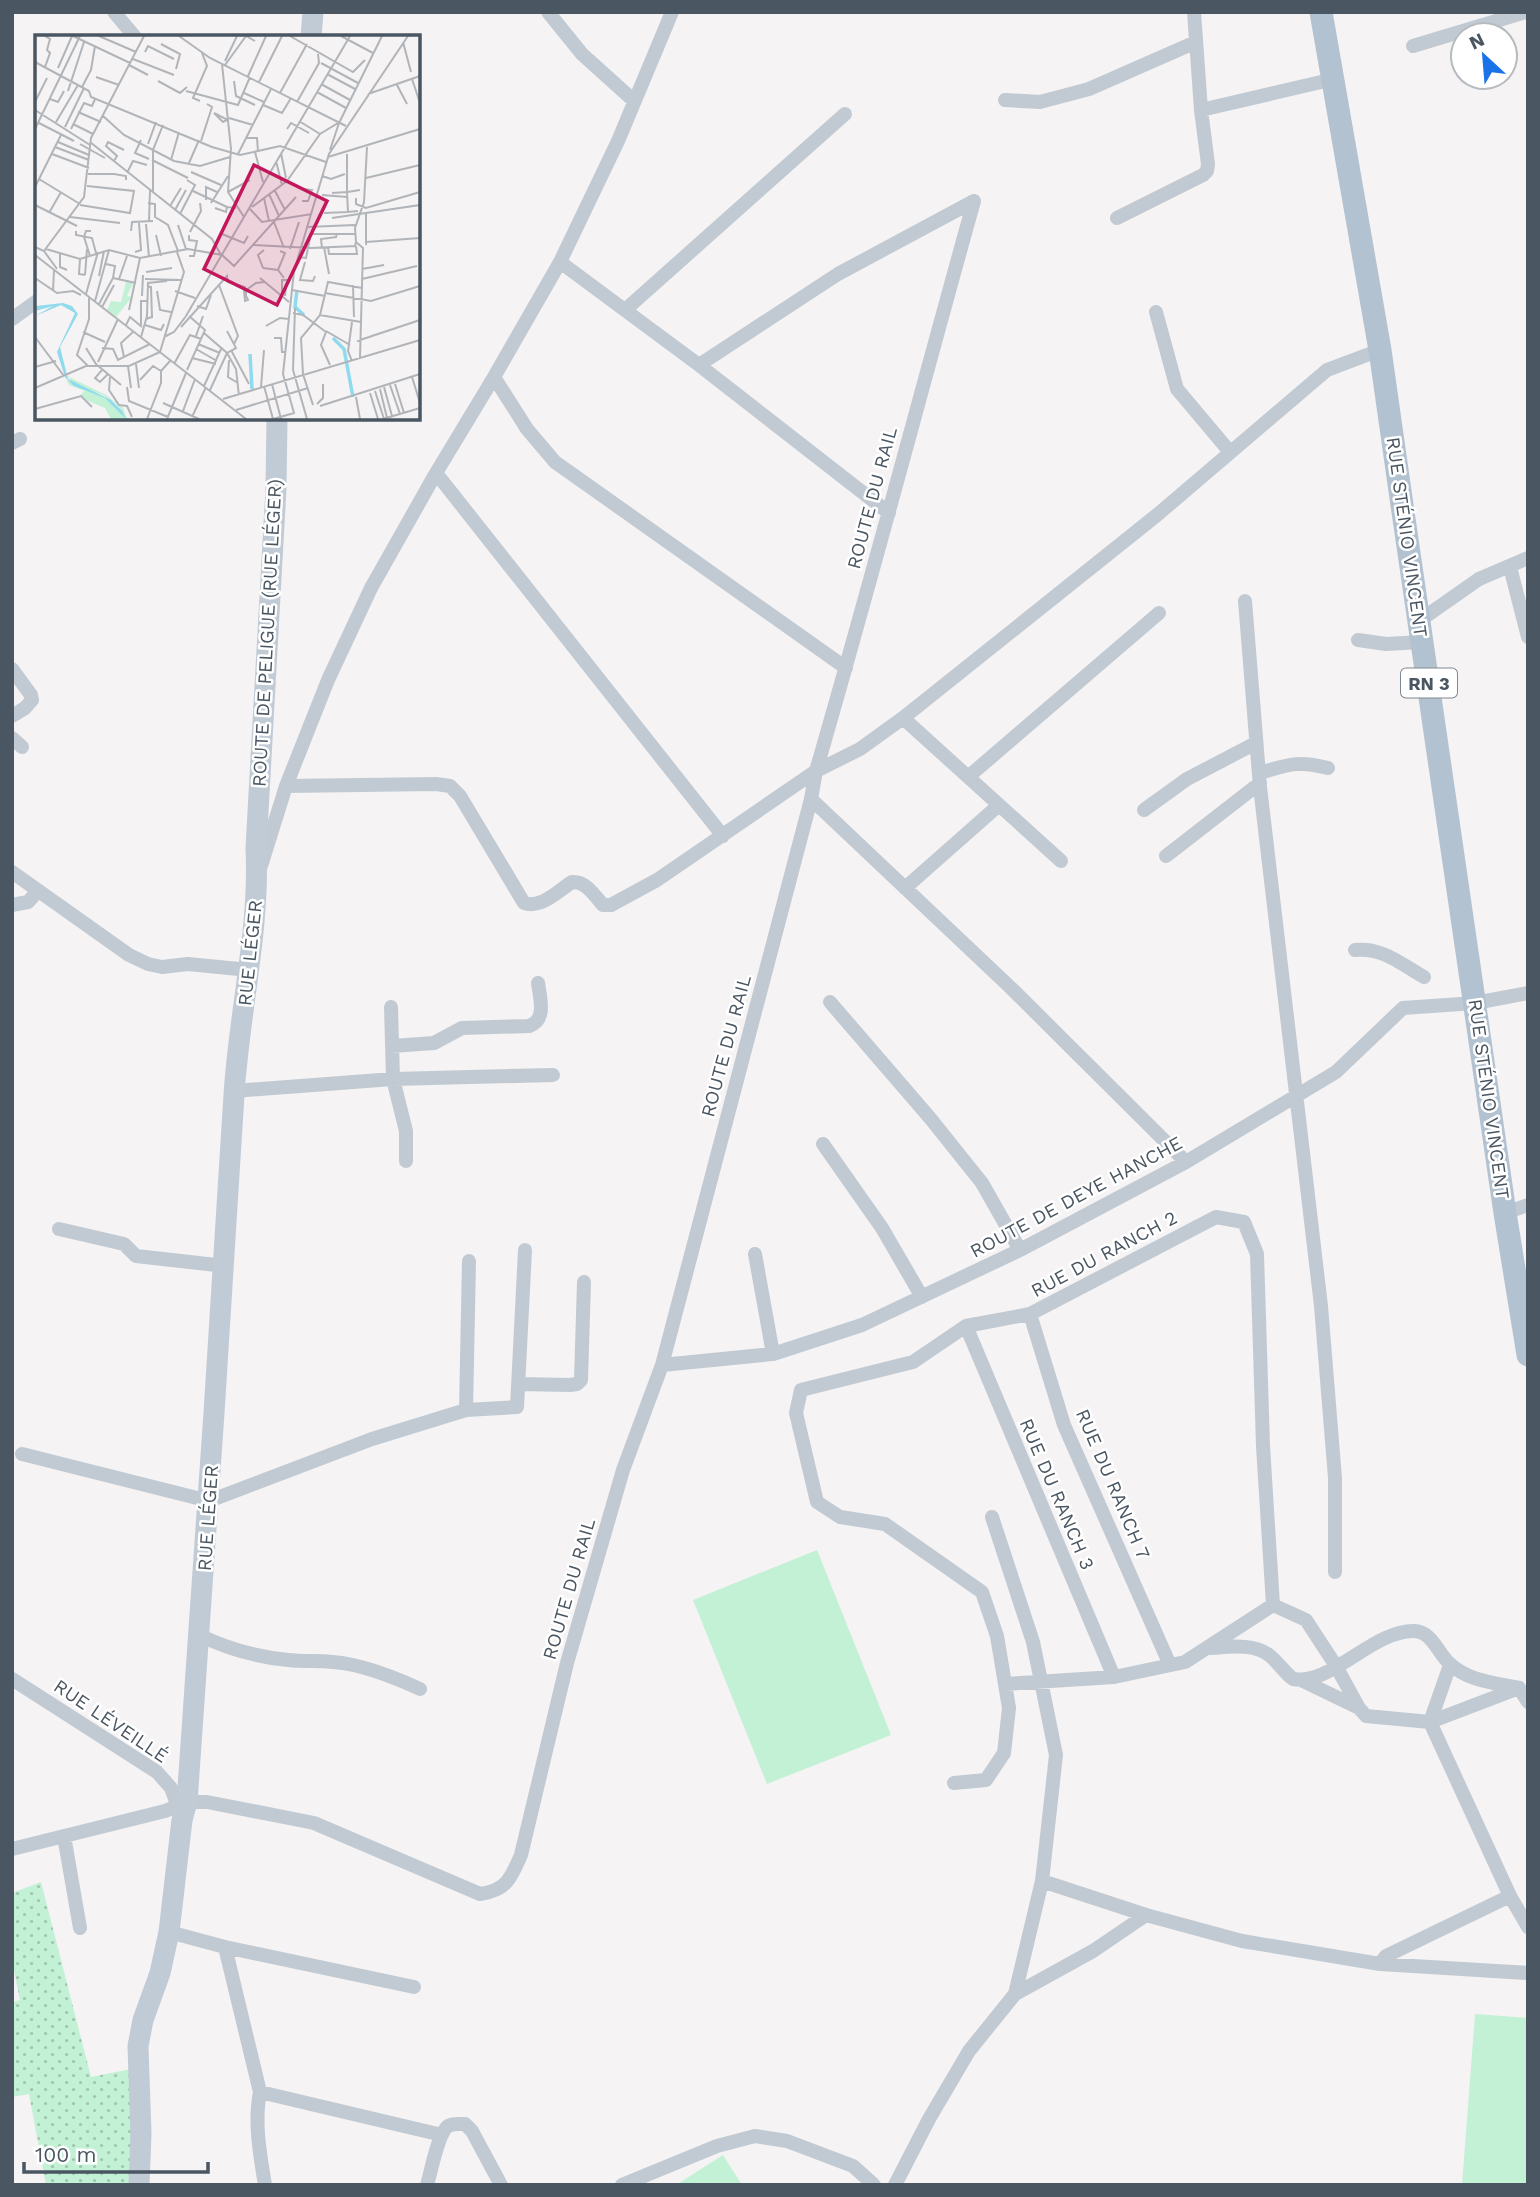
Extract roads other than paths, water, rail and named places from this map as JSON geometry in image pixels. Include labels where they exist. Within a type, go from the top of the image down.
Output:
[{"type":"main road","name":"RUE STÉNIO VINCENT","points":[[1321,12],[1380,349],[1528,1355]]},
{"type":"street","points":[[114,12],[133,35]]},
{"type":"street","points":[[311,35],[313,12]]},
{"type":"street","points":[[548,12],[582,54],[634,100]]},
{"type":"street","points":[[257,877],[286,786],[328,680],[371,588],[560,262],[618,141],[672,12]]},
{"type":"street","points":[[1117,218],[1207,171],[1194,12]]},
{"type":"street","points":[[1413,46],[1526,12]]},
{"type":"street","points":[[1005,100],[1040,102],[1089,89],[1196,42]]},
{"type":"street","points":[[1201,110],[1334,79]]},
{"type":"street","points":[[625,310],[845,114]]},
{"type":"street","name":"ROUTE DU RAIL","points":[[182,1803],[207,1802],[314,1823],[480,1894],[497,1891],[512,1877],[521,1855],[567,1663],[623,1470],[663,1365],[811,799],[816,771],[974,201],[838,274],[699,365]]},
{"type":"street","points":[[560,262],[699,365],[889,513]]},
{"type":"street","points":[[12,319],[35,302]]},
{"type":"street","points":[[1156,312],[1177,389],[1230,452]]},
{"type":"street","points":[[286,786],[450,786],[460,796],[519,898],[528,905],[543,901],[576,881],[584,884],[603,905],[611,905],[657,880],[816,771],[860,749],[903,718],[1157,515],[1326,370],[1380,349]]},
{"type":"street","points":[[494,377],[527,429],[555,462],[846,668]]},
{"type":"street","name":"ROUTE DE PELIGUE (RUE LÉGER)","points":[[256,848],[276,488],[277,420]]},
{"type":"street","points":[[436,473],[723,836]]},
{"type":"street","points":[[1358,640],[1386,644],[1421,631],[1479,579],[1528,558]]},
{"type":"street","points":[[1510,567],[1528,637]]},
{"type":"street","points":[[1245,601],[1259,778],[1321,1306],[1334,1465],[1335,1572]]},
{"type":"street","points":[[968,777],[1159,613]]},
{"type":"street","points":[[12,669],[32,700],[25,709],[12,716]]},
{"type":"street","points":[[903,718],[1061,861]]},
{"type":"street","points":[[1144,810],[1186,779],[1256,743]]},
{"type":"street","points":[[1166,856],[1259,778],[1297,763],[1306,762],[1328,768]]},
{"type":"street","points":[[811,799],[1011,988],[1186,1162]]},
{"type":"street","points":[[905,888],[999,805]]},
{"type":"street","name":"RUE LÉGER","points":[[139,2185],[141,2134],[138,2046],[169,1933],[182,1820],[209,1501],[234,1091],[249,970],[257,877],[256,848]]},
{"type":"street","points":[[12,872],[129,955],[148,964],[162,967],[195,964],[249,970]]},
{"type":"street","points":[[12,905],[28,902],[38,891]]},
{"type":"street","points":[[1355,950],[1368,948],[1382,952],[1424,977]]},
{"type":"street","points":[[392,1046],[434,1043],[462,1028],[535,1024],[540,1017],[541,1005],[538,983]]},
{"type":"street","name":"ROUTE DE DEYE HANCHE","points":[[663,1365],[773,1354],[862,1325],[1020,1250],[1186,1162],[1297,1097],[1336,1072],[1403,1008],[1475,1003],[1528,993]]},
{"type":"street","points":[[830,1002],[982,1183],[1020,1250]]},
{"type":"street","points":[[391,1007],[393,1079],[406,1131],[406,1161]]},
{"type":"street","points":[[234,1091],[393,1079],[553,1075]]},
{"type":"street","points":[[823,1144],[881,1228],[922,1297]]},
{"type":"street","points":[[1505,1213],[1528,1205]]},
{"type":"street","name":"RUE DU RANCH 2","points":[[1005,1684],[997,1636],[982,1592],[884,1524],[840,1517],[817,1502],[796,1413],[800,1390],[913,1362],[965,1326],[1030,1314],[1216,1217],[1244,1222],[1256,1254],[1263,1446],[1273,1605]]},
{"type":"street","points":[[59,1229],[124,1244],[136,1256],[225,1266]]},
{"type":"street","points":[[22,1454],[209,1501],[372,1439],[466,1410],[517,1407],[525,1250]]},
{"type":"street","points":[[755,1254],[773,1354]]},
{"type":"street","points":[[466,1410],[469,1261]]},
{"type":"street","points":[[519,1384],[570,1385],[578,1384],[581,1380],[584,1282]]},
{"type":"street","name":"RUE DU RANCH 7","points":[[1030,1314],[1064,1425],[1170,1665]]},
{"type":"street","name":"RUE DU RANCH 3","points":[[965,1326],[1115,1677]]},
{"type":"street","points":[[992,1517],[1033,1642],[1056,1755],[1042,1881],[1015,1994]]},
{"type":"street","points":[[954,1783],[986,1780],[1004,1753],[1009,1709],[1005,1684],[1115,1677],[1185,1662],[1273,1605],[1306,1620],[1366,1716],[1430,1722],[1519,1688]]},
{"type":"street","points":[[1207,1648],[1243,1646],[1255,1649],[1267,1653],[1293,1679],[1308,1680],[1387,1638],[1403,1632],[1418,1631],[1427,1635],[1450,1665],[1479,1680],[1519,1688],[1528,1702]]},
{"type":"street","points":[[199,1635],[248,1654],[286,1660],[345,1663],[385,1673],[420,1689]]},
{"type":"street","points":[[1450,1665],[1430,1722],[1510,1896],[1528,1927]]},
{"type":"street","name":"RUE LÉVEILLÉ","points":[[12,1679],[158,1772],[182,1803]]},
{"type":"street","points":[[1301,1680],[1359,1708]]},
{"type":"street","points":[[12,1849],[165,1811],[182,1803]]},
{"type":"street","points":[[64,1836],[80,1928]]},
{"type":"street","points":[[1042,1881],[1146,1915],[1242,1941],[1380,1964],[1528,1973]]},
{"type":"street","points":[[1380,1964],[1385,1956],[1510,1896]]},
{"type":"street","points":[[895,2185],[929,2119],[969,2051],[1015,1994],[1093,1951],[1146,1915]]},
{"type":"street","points":[[169,1933],[414,1987]]},
{"type":"street","points":[[225,1947],[260,2092],[260,2158],[265,2185]]},
{"type":"street","points":[[260,2092],[442,2135]]},
{"type":"street","points":[[427,2185],[442,2135],[447,2127],[456,2123],[465,2124],[472,2131],[501,2185]]},
{"type":"street","points":[[622,2185],[717,2146],[755,2136],[787,2141],[853,2165],[874,2185]]}]
